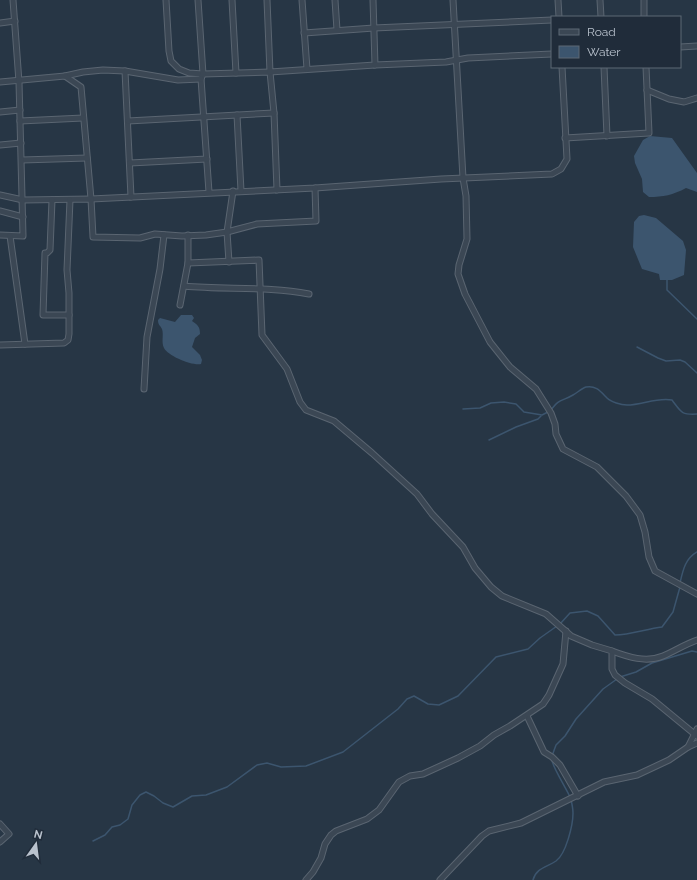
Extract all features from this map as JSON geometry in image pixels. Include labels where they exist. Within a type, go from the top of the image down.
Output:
[{"type":"street","points":[[0,235],[23,236],[19,82],[13,0]]},
{"type":"street","points":[[166,0],[171,61],[179,69],[202,76]]},
{"type":"street","points":[[198,0],[203,118],[209,192]]},
{"type":"street","points":[[232,0],[236,73]]},
{"type":"street","points":[[267,0],[277,190]]},
{"type":"street","points":[[302,0],[307,69]]},
{"type":"street","points":[[335,0],[337,30]]},
{"type":"street","points":[[373,0],[375,65]]},
{"type":"street","points":[[453,0],[463,178],[466,196],[467,239],[459,264],[458,274],[465,294],[490,342],[510,367],[536,389],[551,413],[555,424],[556,434],[563,449],[596,467],[626,496],[640,515],[645,532],[649,557],[656,571],[697,594]]},
{"type":"street","points":[[558,0],[559,16]]},
{"type":"street","points":[[600,0],[601,16]]},
{"type":"street","points":[[644,0],[644,16]]},
{"type":"street","points":[[304,33],[374,28],[551,20]]},
{"type":"street","points":[[0,22],[15,22]]},
{"type":"street","points":[[681,46],[697,46]]},
{"type":"street","points":[[0,82],[19,82],[103,70],[178,80],[236,73],[446,62],[468,58],[551,54]]},
{"type":"street","points":[[0,195],[23,200],[91,200],[209,192],[277,190],[552,174],[561,169],[567,159],[562,68]]},
{"type":"street","points":[[604,68],[607,136]]},
{"type":"street","points":[[565,138],[649,133],[646,68]]},
{"type":"street","points":[[125,72],[131,197]]},
{"type":"street","points":[[65,76],[81,87],[93,237],[140,238],[155,234],[188,235],[227,232],[257,224],[316,221],[315,188]]},
{"type":"street","points":[[647,90],[669,99],[684,102],[697,98]]},
{"type":"street","points":[[0,112],[20,110]]},
{"type":"street","points":[[128,121],[274,113]]},
{"type":"street","points":[[237,115],[241,191]]},
{"type":"street","points":[[20,121],[84,118]]},
{"type":"street","points":[[0,145],[21,143]]},
{"type":"street","points":[[22,160],[87,158]]},
{"type":"street","points":[[130,163],[207,159]]},
{"type":"street","points":[[229,262],[227,232],[233,191]]},
{"type":"street","points":[[52,200],[50,250],[45,253],[43,315],[69,315]]},
{"type":"street","points":[[0,345],[64,344],[68,340],[70,334],[67,270],[70,200]]},
{"type":"street","points":[[0,212],[23,217]]},
{"type":"street","points":[[144,389],[147,337],[160,269],[164,235]]},
{"type":"street","points":[[180,305],[188,263],[188,235]]},
{"type":"street","points":[[10,236],[25,344]]},
{"type":"street","points":[[188,263],[259,260],[262,335],[287,369],[300,402],[306,410],[334,421],[417,494],[432,514],[463,547],[474,568],[491,587],[502,596],[546,614],[572,636],[592,646],[636,659],[652,659],[663,656],[678,647],[697,640]]},
{"type":"street","points":[[184,286],[292,290],[309,294]]},
{"type":"street","points":[[306,880],[313,872],[321,858],[325,844],[331,835],[336,831],[367,819],[379,810],[399,782],[410,776],[428,772],[458,758],[480,746],[494,735],[527,716],[543,704],[549,695],[563,664],[566,631]]},
{"type":"street","points":[[612,651],[612,669],[615,675],[625,683],[652,699],[696,733],[688,747]]},
{"type":"street","points":[[527,716],[544,752],[560,765],[578,796]]},
{"type":"street","points":[[440,880],[482,836],[489,831],[521,823],[604,782],[637,775],[669,760],[688,747],[697,743]]},
{"type":"street","points":[[0,824],[9,834],[0,842]]},
{"type":"water","points":[[650,136],[672,138],[697,173],[697,192],[686,188],[668,195],[649,197],[643,192],[642,179],[635,163],[634,156],[643,140]]},
{"type":"water","points":[[644,215],[656,218],[683,241],[686,250],[684,275],[672,280],[660,280],[659,274],[642,269],[633,247],[634,222],[639,216]]},
{"type":"water","points":[[181,315],[192,315],[194,318],[192,321],[199,328],[200,334],[195,338],[192,347],[200,355],[202,360],[201,364],[181,360],[170,354],[164,348],[163,331],[158,320],[160,318],[175,322]]},
{"type":"waterway","points":[[667,280],[667,290],[697,319]]},
{"type":"waterway","points":[[637,347],[666,361],[680,360],[685,362],[697,373]]},
{"type":"waterway","points":[[551,410],[559,402],[584,388],[593,387],[609,399],[619,404],[633,405],[666,399],[672,400],[684,413],[697,414]]},
{"type":"waterway","points":[[463,409],[480,408],[491,403],[504,402],[516,404],[524,412],[542,415],[548,412]]},
{"type":"waterway","points":[[489,440],[516,427],[538,419],[541,416]]},
{"type":"waterway","points":[[680,583],[687,561],[697,552]]},
{"type":"waterway","points":[[560,624],[570,613],[587,611],[598,616],[615,635],[662,627],[673,612],[680,587]]},
{"type":"waterway","points":[[93,841],[105,835],[112,827],[120,825],[128,819],[132,805],[140,795],[146,792],[163,803],[173,807],[192,796],[206,795],[227,787],[257,765],[267,763],[281,767],[306,766],[343,752],[398,709],[407,699],[414,696],[428,704],[439,705],[458,696],[496,657],[528,649],[557,626]]},
{"type":"waterway","points":[[620,677],[636,672],[652,663],[692,651],[697,652]]},
{"type":"waterway","points":[[552,756],[556,745],[565,736],[576,719],[603,689],[617,679]]},
{"type":"waterway","points":[[552,760],[570,797]]},
{"type":"waterway","points":[[533,880],[534,876],[539,870],[556,861],[560,857],[566,846],[573,818],[571,800]]}]
